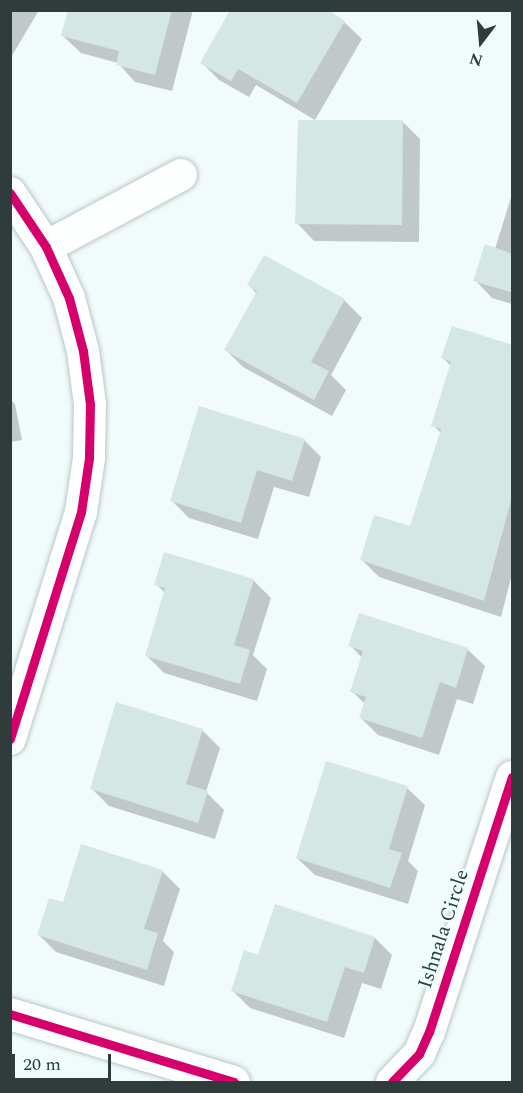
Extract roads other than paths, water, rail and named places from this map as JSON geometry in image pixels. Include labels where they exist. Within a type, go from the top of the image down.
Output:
[{"type":"street","points":[[46,247],[181,175]]},
{"type":"street","points":[[10,193],[46,247],[69,298],[83,351],[90,404],[89,458],[81,512],[10,739]]},
{"type":"street","name":"Ishnala Circle","points":[[392,1083],[418,1054],[429,1032],[513,777]]},
{"type":"street","points":[[10,1014],[234,1083]]}]
